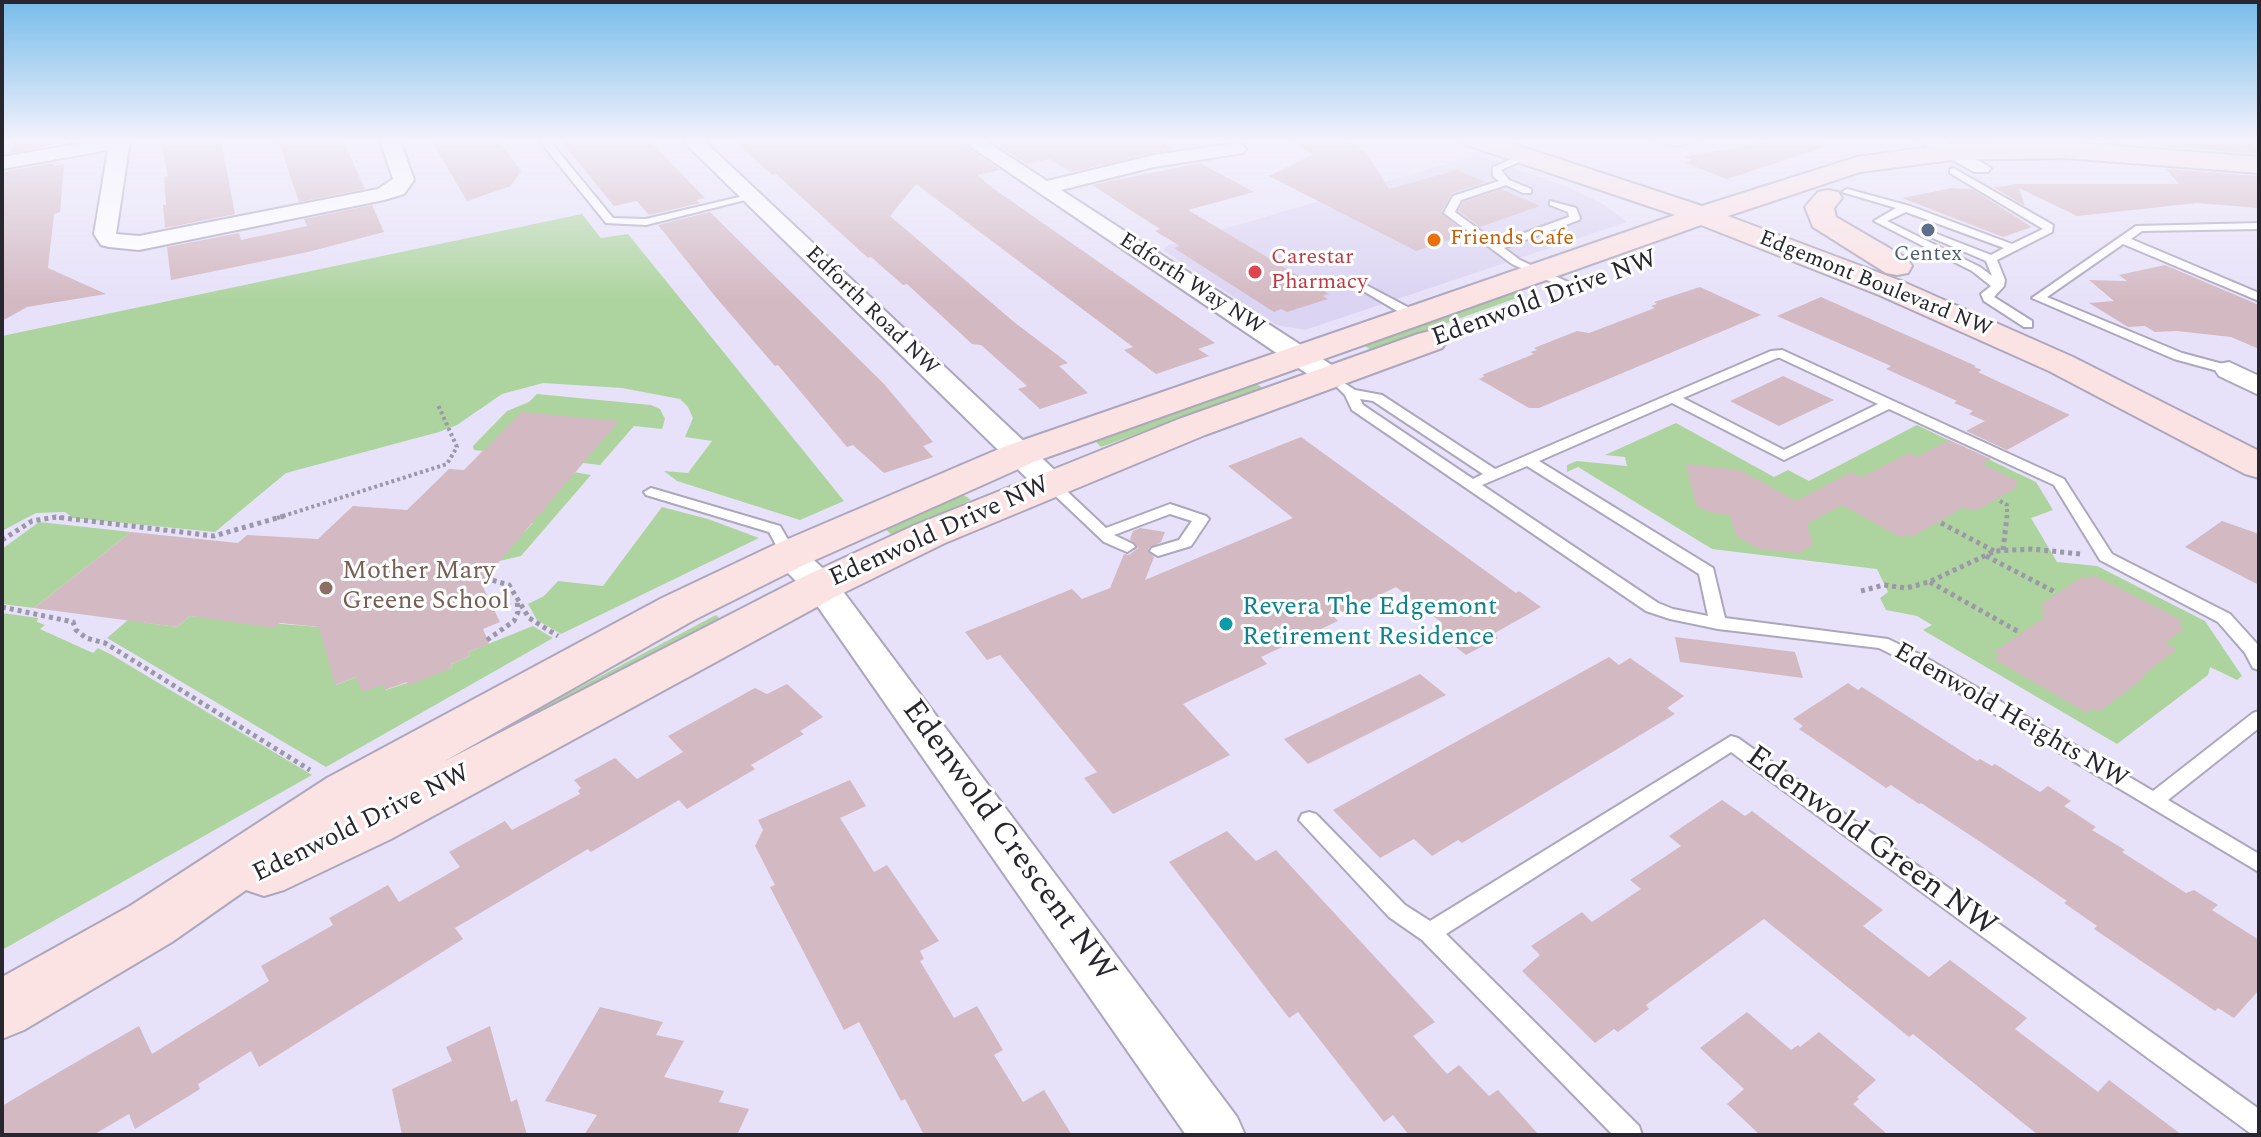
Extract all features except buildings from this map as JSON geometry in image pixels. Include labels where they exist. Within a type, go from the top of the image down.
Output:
[{"type":"street","points":[[112,193],[105,234],[109,240],[139,243],[365,200],[385,193]]},
{"type":"street","name":"Edforth Road NW","points":[[748,193],[1051,484]]},
{"type":"street","name":"Edforth Way NW","points":[[1052,193],[1341,385]]},
{"type":"street","points":[[1609,193],[1641,212],[1645,228],[1635,240]]},
{"type":"street","name":"Edgemont Boulevard NW","points":[[1643,193],[1733,219],[2001,336],[2138,402],[2259,466]]},
{"type":"street","name":"Edgemont Boulevard NW","points":[[1657,193],[1923,281],[2028,324],[2259,434]]},
{"type":"street","points":[[1733,219],[1771,193]]},
{"type":"street","points":[[1733,219],[1844,193]]},
{"type":"street","points":[[1837,195],[1819,207],[1823,221],[1923,281]]},
{"type":"street","name":"Edenwold Drive NW","points":[[2,1010],[151,924],[372,824],[805,571],[1020,454],[1635,240],[1733,219]]},
{"type":"street","name":"Edenwold Drive NW","points":[[805,571],[930,534],[1192,427],[1341,385],[1575,289],[1733,219]]},
{"type":"street","points":[[2229,370],[2259,387]]},
{"type":"street","name":"Edenwold Crescent NW","points":[[805,571],[1218,1135]]},
{"type":"lane","points":[[587,193],[610,221],[646,222],[752,197]]},
{"type":"lane","points":[[1472,193],[1457,198],[1449,213],[1516,262],[1575,289]]},
{"type":"lane","points":[[1995,256],[2048,230],[2048,225],[1999,193]]},
{"type":"lane","points":[[1837,195],[1906,208],[2011,247]]},
{"type":"lane","points":[[1496,247],[1575,218],[1572,210],[1554,203]]},
{"type":"lane","points":[[1906,208],[1879,221],[1976,269],[1998,286]]},
{"type":"lane","points":[[1887,215],[1910,224]]},
{"type":"lane","points":[[2229,370],[2178,356],[2038,298],[2140,228],[2259,226]]},
{"type":"lane","points":[[1938,234],[1995,256]]},
{"type":"lane","points":[[2125,241],[2259,297]]},
{"type":"lane","points":[[1995,256],[1999,280],[1998,286],[1987,294],[1988,299],[2028,324]]},
{"type":"lane","points":[[1364,287],[1413,315]]},
{"type":"lane","points":[[1473,484],[1777,353],[2059,482],[2106,557],[2224,618],[2253,650],[2259,664]]},
{"type":"lane","points":[[1341,385],[1377,398],[1493,474]]},
{"type":"lane","name":"Edenwold Heights NW","points":[[1341,385],[1357,407],[1652,607],[1670,614],[1718,623],[1882,643],[1917,660],[2259,864]]},
{"type":"lane","points":[[1672,398],[1784,456],[1890,403]]},
{"type":"lane","points":[[1526,459],[1707,572],[1718,623]]},
{"type":"lane","points":[[1051,484],[1104,534],[1127,547]]},
{"type":"lane","points":[[651,492],[775,529],[805,571]]},
{"type":"lane","points":[[1104,534],[1170,509],[1201,519],[1185,543],[1158,551]]},
{"type":"lane","name":"Edenwold Heights NW","points":[[2154,801],[2259,718]]},
{"type":"lane","name":"Edenwold Green NW","points":[[1430,933],[1731,743],[2259,1124]]},
{"type":"lane","points":[[1309,820],[1397,911],[1430,933],[1630,1135]]},
{"type":"path","points":[[2,540],[32,521],[56,517],[214,536],[239,530],[447,464],[457,447],[438,405]]},
{"type":"path","points":[[2000,501],[2007,505],[2008,511],[2003,550]]},
{"type":"path","points":[[1941,523],[1995,551]]},
{"type":"path","points":[[1861,591],[1884,585],[1906,588],[1929,582],[1995,551],[2050,550],[2106,557]]},
{"type":"path","points":[[1986,555],[2055,592]]},
{"type":"path","points":[[485,578],[502,581],[516,595],[529,618],[562,639]]},
{"type":"path","points":[[1929,582],[2019,632]]},
{"type":"path","points":[[487,640],[514,621],[518,612],[516,595]]},
{"type":"path","points":[[2,607],[73,622],[76,630],[86,638],[105,643],[319,775]]},
{"type":"shaded area","points":[[1347,193],[1580,193],[1605,205],[1627,222],[1305,330],[1276,325],[1163,250],[1169,245]]},
{"type":"green space","points":[[582,214],[601,238],[628,234],[844,501],[800,520],[677,481],[664,471],[688,473],[712,441],[685,437],[693,418],[680,399],[622,388],[543,383],[502,394],[457,425],[439,432],[286,473],[215,532],[73,518],[65,512],[36,513],[2,531],[2,336]]},
{"type":"green space","points":[[1517,291],[1525,295],[1371,350],[1363,345]]},
{"type":"green space","points":[[1255,383],[1263,388],[1101,447],[1095,441]]},
{"type":"green space","points":[[537,394],[651,405],[660,409],[665,419],[662,429],[634,426],[600,465],[474,450],[473,446],[507,411],[529,402]]},
{"type":"green space","points":[[1676,423],[1774,477],[1788,470],[1809,481],[1917,425],[2036,482],[2053,510],[2031,518],[2057,562],[2097,566],[2205,621],[2242,676],[2237,680],[2210,667],[2208,675],[2117,744],[1923,630],[1932,625],[1917,616],[1886,610],[1880,598],[1888,592],[1877,569],[1712,549],[1578,467],[1567,472],[1567,465],[1577,461],[1627,466],[1625,457],[1605,455]]},
{"type":"green space","points":[[562,470],[591,475],[521,556],[495,562],[533,523],[517,521]]},
{"type":"green space","points":[[964,495],[971,500],[892,535],[885,529]]},
{"type":"green space","points":[[662,507],[708,519],[759,538],[561,634],[537,620],[528,604],[544,596],[558,581],[603,586]]},
{"type":"green space","points":[[39,522],[131,532],[34,608],[2,604],[2,549]]},
{"type":"green space","points":[[2,613],[38,618],[37,622],[45,625],[40,629],[93,653],[98,648],[112,655],[312,775],[2,950]]},
{"type":"green space","points":[[716,615],[724,623],[396,789],[544,706]]},
{"type":"green space","points":[[190,616],[340,629],[336,685],[356,677],[383,685],[386,690],[452,668],[451,664],[470,656],[468,652],[533,626],[553,638],[326,767],[107,638],[128,620],[177,627]]},
{"type":"place","name":"Centex","points":[[1928,230]]},
{"type":"place","name":"Friends Cafe","points":[[1434,240]]},
{"type":"place","name":"Carestar Pharmacy","points":[[1255,272]]},
{"type":"place","name":"Mother Mary Greene School","points":[[326,588]]},
{"type":"place","name":"Revera The Edgemont Retirement Residence","points":[[1226,624]]}]
